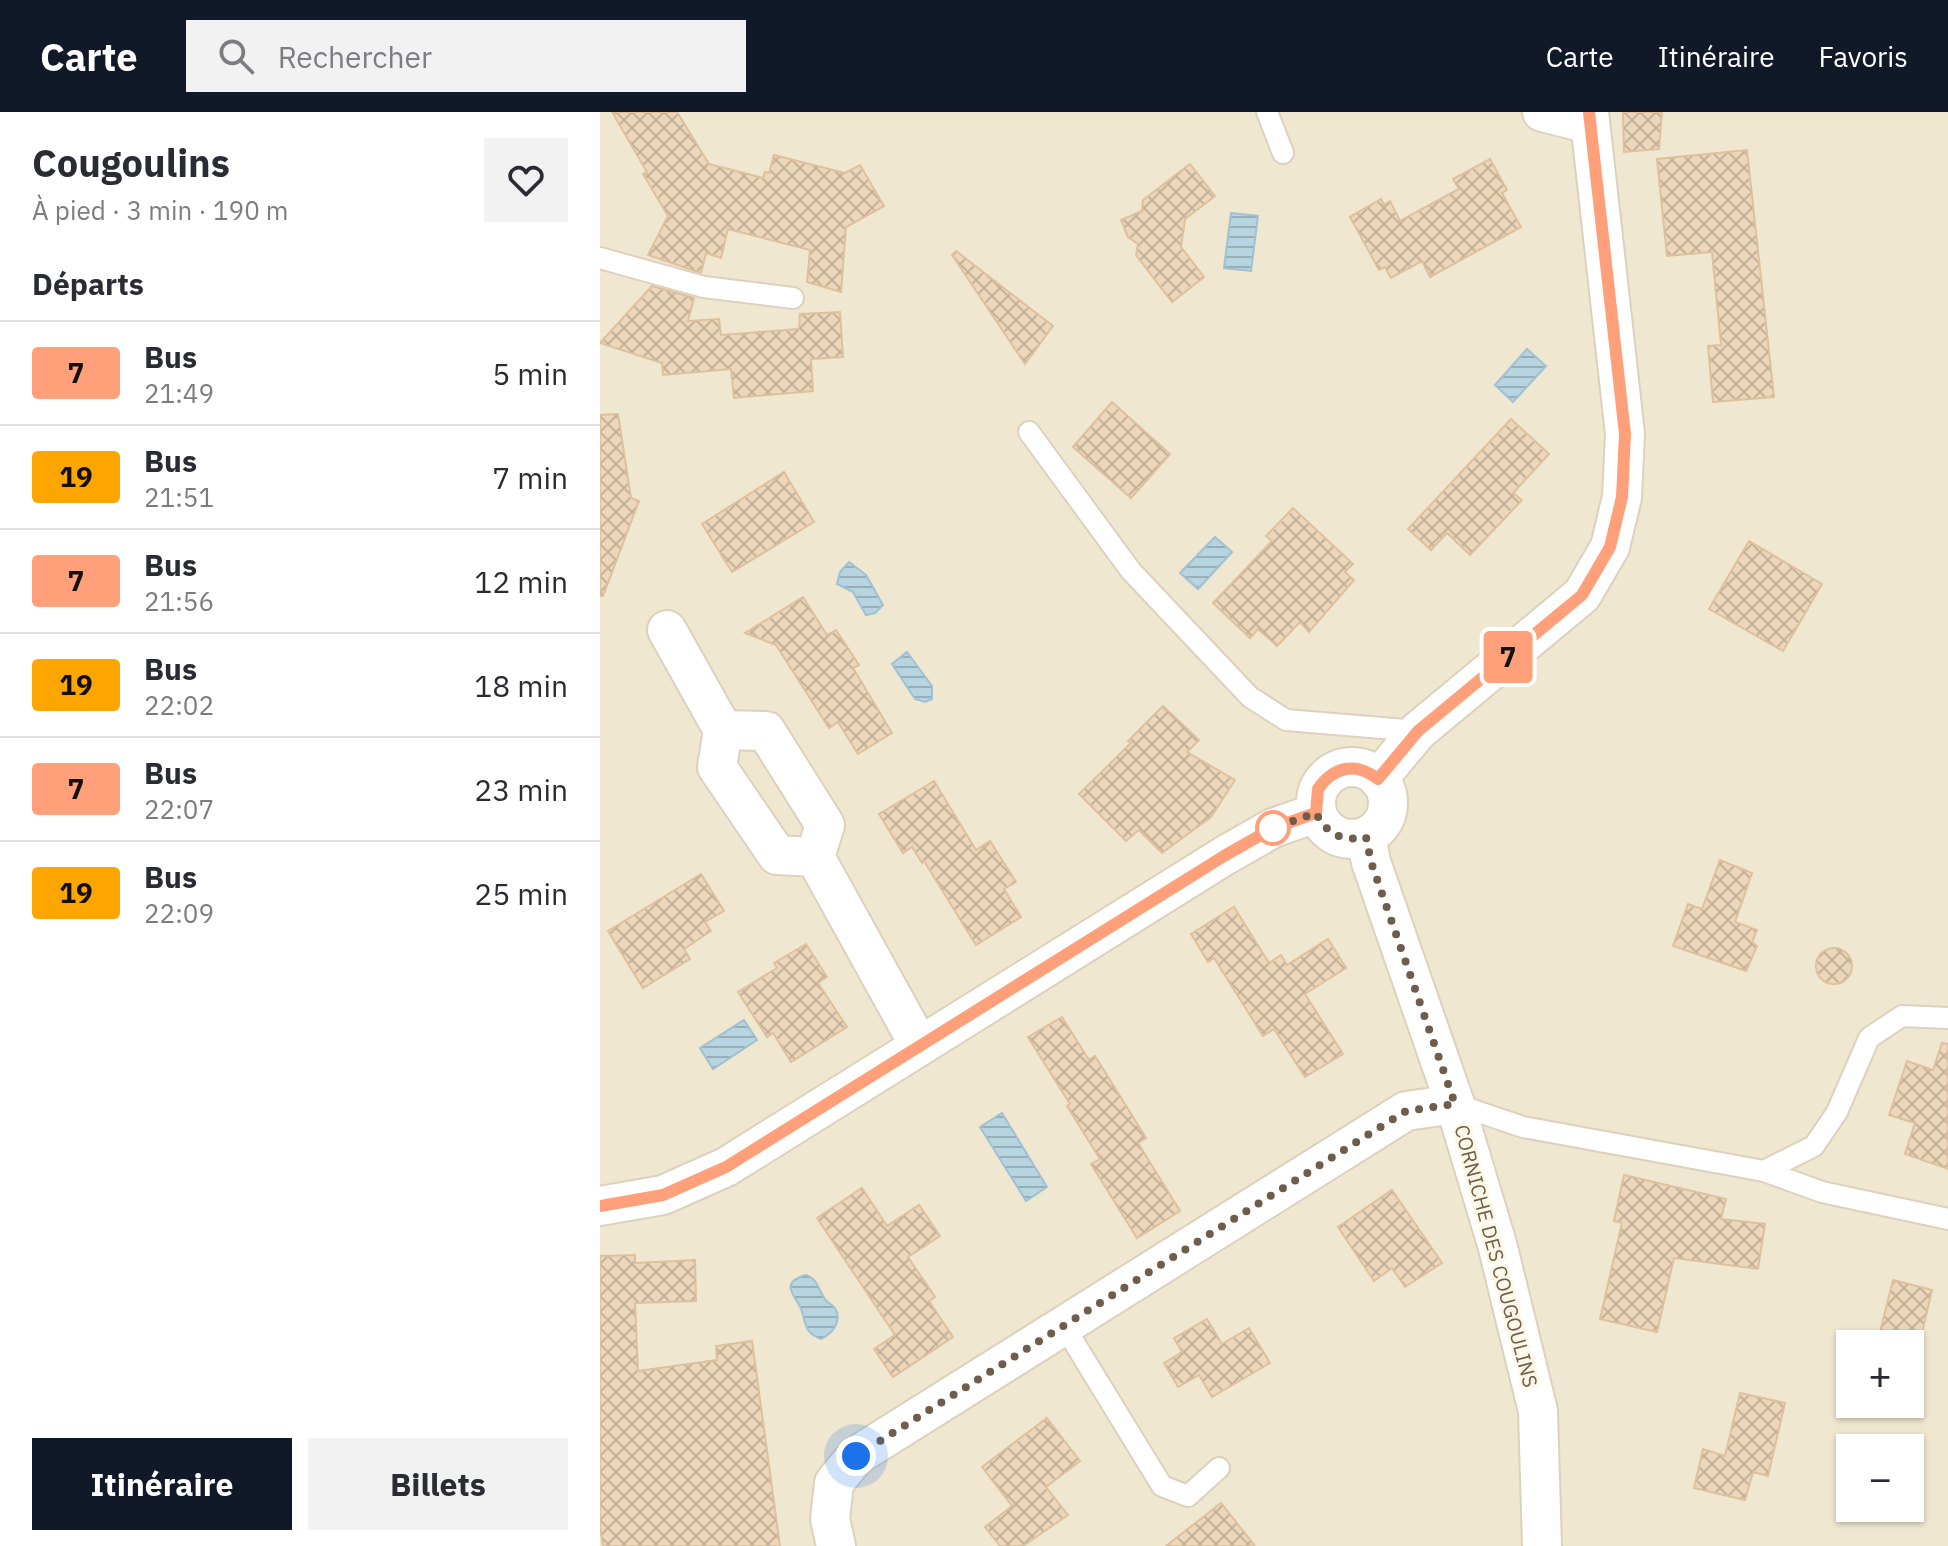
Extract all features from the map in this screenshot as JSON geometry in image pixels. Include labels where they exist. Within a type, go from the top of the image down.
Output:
[{"type":"street","points":[[1378,779],[1418,731],[1582,595],[1610,547],[1622,497],[1625,434],[1590,118],[1542,112]]},
{"type":"street","points":[[667,630],[723,730],[717,767],[777,855],[815,857]]},
{"type":"street","points":[[723,730],[766,731],[825,825],[815,857],[919,1045]]},
{"type":"street","points":[[1357,767],[1378,779],[1387,799],[1387,811],[1376,831],[1354,840],[1330,833],[1316,813],[1318,789],[1334,772],[1345,768],[1357,767]]},
{"type":"street","points":[[600,1206],[663,1195],[726,1167],[1224,856],[1273,828],[1316,813]]},
{"type":"street","name":"CORNICHE DES COUGOULINS","points":[[1366,837],[1371,862],[1455,1104],[1497,1244],[1538,1411],[1542,1546]]},
{"type":"street","points":[[836,1546],[830,1519],[834,1483],[856,1456],[1406,1111],[1455,1104]]},
{"type":"lane","points":[[1267,112],[1283,153]]},
{"type":"lane","points":[[600,258],[704,287],[793,298]]},
{"type":"lane","points":[[1029,432],[1131,571],[1250,697],[1286,720],[1418,731]]},
{"type":"lane","points":[[1764,1171],[1814,1146],[1837,1112],[1869,1038],[1902,1016],[1936,1015],[1948,1018]]},
{"type":"lane","points":[[1455,1104],[1523,1127],[1764,1171],[1822,1192],[1948,1219]]},
{"type":"lane","points":[[1064,1326],[1162,1486],[1188,1496],[1219,1468]]},
{"type":"shaded area","points":[[600,112],[1948,112],[1948,1546],[600,1546]]},
{"type":"water","points":[[1231,213],[1258,216],[1251,271],[1224,268]]},
{"type":"water","points":[[1527,349],[1546,366],[1513,402],[1495,385]]},
{"type":"water","points":[[1215,537],[1232,552],[1198,589],[1180,573]]},
{"type":"water","points":[[849,562],[866,575],[883,605],[875,613],[866,615],[853,592],[837,584],[840,572]]},
{"type":"water","points":[[907,652],[932,686],[932,699],[925,702],[915,699],[892,664]]},
{"type":"water","points":[[744,1020],[757,1040],[713,1069],[700,1048]]},
{"type":"water","points":[[1002,1113],[1047,1187],[1026,1201],[980,1127]]},
{"type":"water","points":[[806,1275],[816,1282],[837,1313],[835,1326],[821,1339],[809,1331],[791,1290],[792,1282]]},
{"type":"building","points":[[612,112],[677,112],[709,164],[763,178],[765,172],[769,173],[774,155],[845,173],[860,165],[884,206],[846,227],[841,292],[807,282],[810,250],[728,229],[721,258],[706,253],[701,273],[648,255],[668,216]]},
{"type":"building","points":[[1623,112],[1662,112],[1659,149],[1624,152]]},
{"type":"building","points":[[1747,150],[1774,397],[1713,402],[1708,346],[1721,345],[1712,252],[1667,256],[1657,159]]},
{"type":"building","points":[[1490,159],[1507,190],[1502,193],[1521,227],[1430,277],[1422,261],[1391,278],[1385,267],[1379,270],[1350,217],[1381,199],[1384,205],[1390,201],[1400,221],[1459,189],[1453,179]]},
{"type":"building","points":[[1190,164],[1215,196],[1185,219],[1181,247],[1204,277],[1172,302],[1136,255],[1138,244],[1128,237],[1121,220],[1142,211],[1143,200]]},
{"type":"building","points":[[956,251],[1053,326],[1025,364],[952,255]]},
{"type":"building","points":[[652,286],[694,298],[688,321],[719,319],[721,335],[799,329],[800,314],[840,312],[843,357],[811,359],[813,391],[734,398],[731,369],[663,375],[662,363],[600,343]]},
{"type":"building","points":[[1112,402],[1170,454],[1131,498],[1073,447]]},
{"type":"building","points":[[618,414],[631,498],[639,501],[603,596],[600,596],[600,415]]},
{"type":"building","points":[[1511,419],[1549,454],[1513,493],[1522,500],[1470,555],[1447,533],[1431,550],[1408,529]]},
{"type":"building","points":[[784,472],[814,522],[732,572],[702,524]]},
{"type":"building","points":[[1293,508],[1353,564],[1345,572],[1354,580],[1309,632],[1300,622],[1277,646],[1258,629],[1250,638],[1213,603],[1272,541],[1266,536]]},
{"type":"building","points":[[1749,541],[1822,584],[1783,651],[1709,609]]},
{"type":"building","points":[[803,597],[827,635],[836,630],[859,665],[853,668],[892,733],[858,754],[838,722],[829,728],[776,645],[745,633]]},
{"type":"building","points":[[1163,706],[1199,740],[1187,752],[1235,780],[1211,817],[1162,853],[1139,830],[1126,841],[1079,794],[1131,743],[1128,741]]},
{"type":"building","points":[[934,781],[976,850],[990,841],[1016,882],[1004,889],[1021,917],[976,945],[924,861],[922,863],[912,847],[903,853],[879,814]]},
{"type":"building","points":[[1720,860],[1752,873],[1735,922],[1757,930],[1752,942],[1757,946],[1746,971],[1673,946],[1688,904],[1702,909]]},
{"type":"building","points":[[701,874],[724,911],[705,922],[711,931],[684,949],[690,959],[643,988],[608,931]]},
{"type":"building","points":[[1234,907],[1269,963],[1281,955],[1287,965],[1328,939],[1346,968],[1305,994],[1343,1054],[1305,1077],[1274,1029],[1263,1036],[1214,958],[1208,962],[1191,934]]},
{"type":"building","points":[[806,944],[827,977],[818,983],[847,1027],[791,1062],[773,1033],[767,1037],[738,992],[777,968],[774,963]]},
{"type":"building","points":[[1834,948],[1847,953],[1852,966],[1847,979],[1834,984],[1821,979],[1816,966],[1821,953]]},
{"type":"building","points":[[1062,1017],[1089,1060],[1095,1056],[1146,1138],[1138,1143],[1180,1211],[1137,1238],[1091,1164],[1100,1159],[1028,1037]]},
{"type":"building","points":[[1942,1043],[1948,1044],[1948,1169],[1905,1154],[1915,1123],[1889,1115],[1907,1061],[1933,1070]]},
{"type":"building","points":[[1624,1175],[1726,1199],[1721,1219],[1765,1224],[1758,1269],[1674,1258],[1657,1332],[1600,1319],[1622,1223],[1614,1221]]},
{"type":"building","points":[[862,1188],[887,1226],[919,1205],[940,1236],[908,1257],[935,1297],[929,1301],[953,1337],[893,1377],[874,1349],[895,1335],[817,1218]]},
{"type":"building","points":[[1392,1190],[1442,1263],[1405,1287],[1392,1268],[1374,1281],[1338,1227]]},
{"type":"building","points":[[635,1255],[635,1263],[695,1260],[696,1301],[635,1303],[638,1371],[717,1360],[716,1346],[752,1341],[780,1546],[603,1546],[600,1527],[600,1256]]},
{"type":"building","points":[[1893,1280],[1932,1290],[1923,1330],[1880,1330]]},
{"type":"building","points":[[1207,1319],[1222,1344],[1249,1328],[1270,1363],[1212,1397],[1199,1375],[1178,1387],[1164,1363],[1182,1352],[1174,1338]]},
{"type":"building","points":[[1740,1393],[1785,1403],[1768,1476],[1753,1472],[1745,1500],[1694,1488],[1703,1449],[1725,1456]]},
{"type":"building","points":[[1047,1418],[1080,1461],[1046,1487],[1068,1515],[1023,1546],[1000,1546],[985,1527],[1012,1506],[982,1467]]},
{"type":"building","points":[[1221,1503],[1255,1546],[1166,1546]]},
{"type":"bus line","name":"7","points":[[600,1206],[663,1195],[726,1167],[1224,856],[1273,828],[1316,813],[1318,789],[1334,772],[1357,767],[1378,779],[1418,731],[1582,595],[1610,547],[1622,497],[1625,434],[1589,112]]},
{"type":"route","points":[[856,1456],[1406,1111],[1455,1104],[1371,862],[1366,837],[1354,840],[1330,833],[1316,813],[1273,828]]}]
